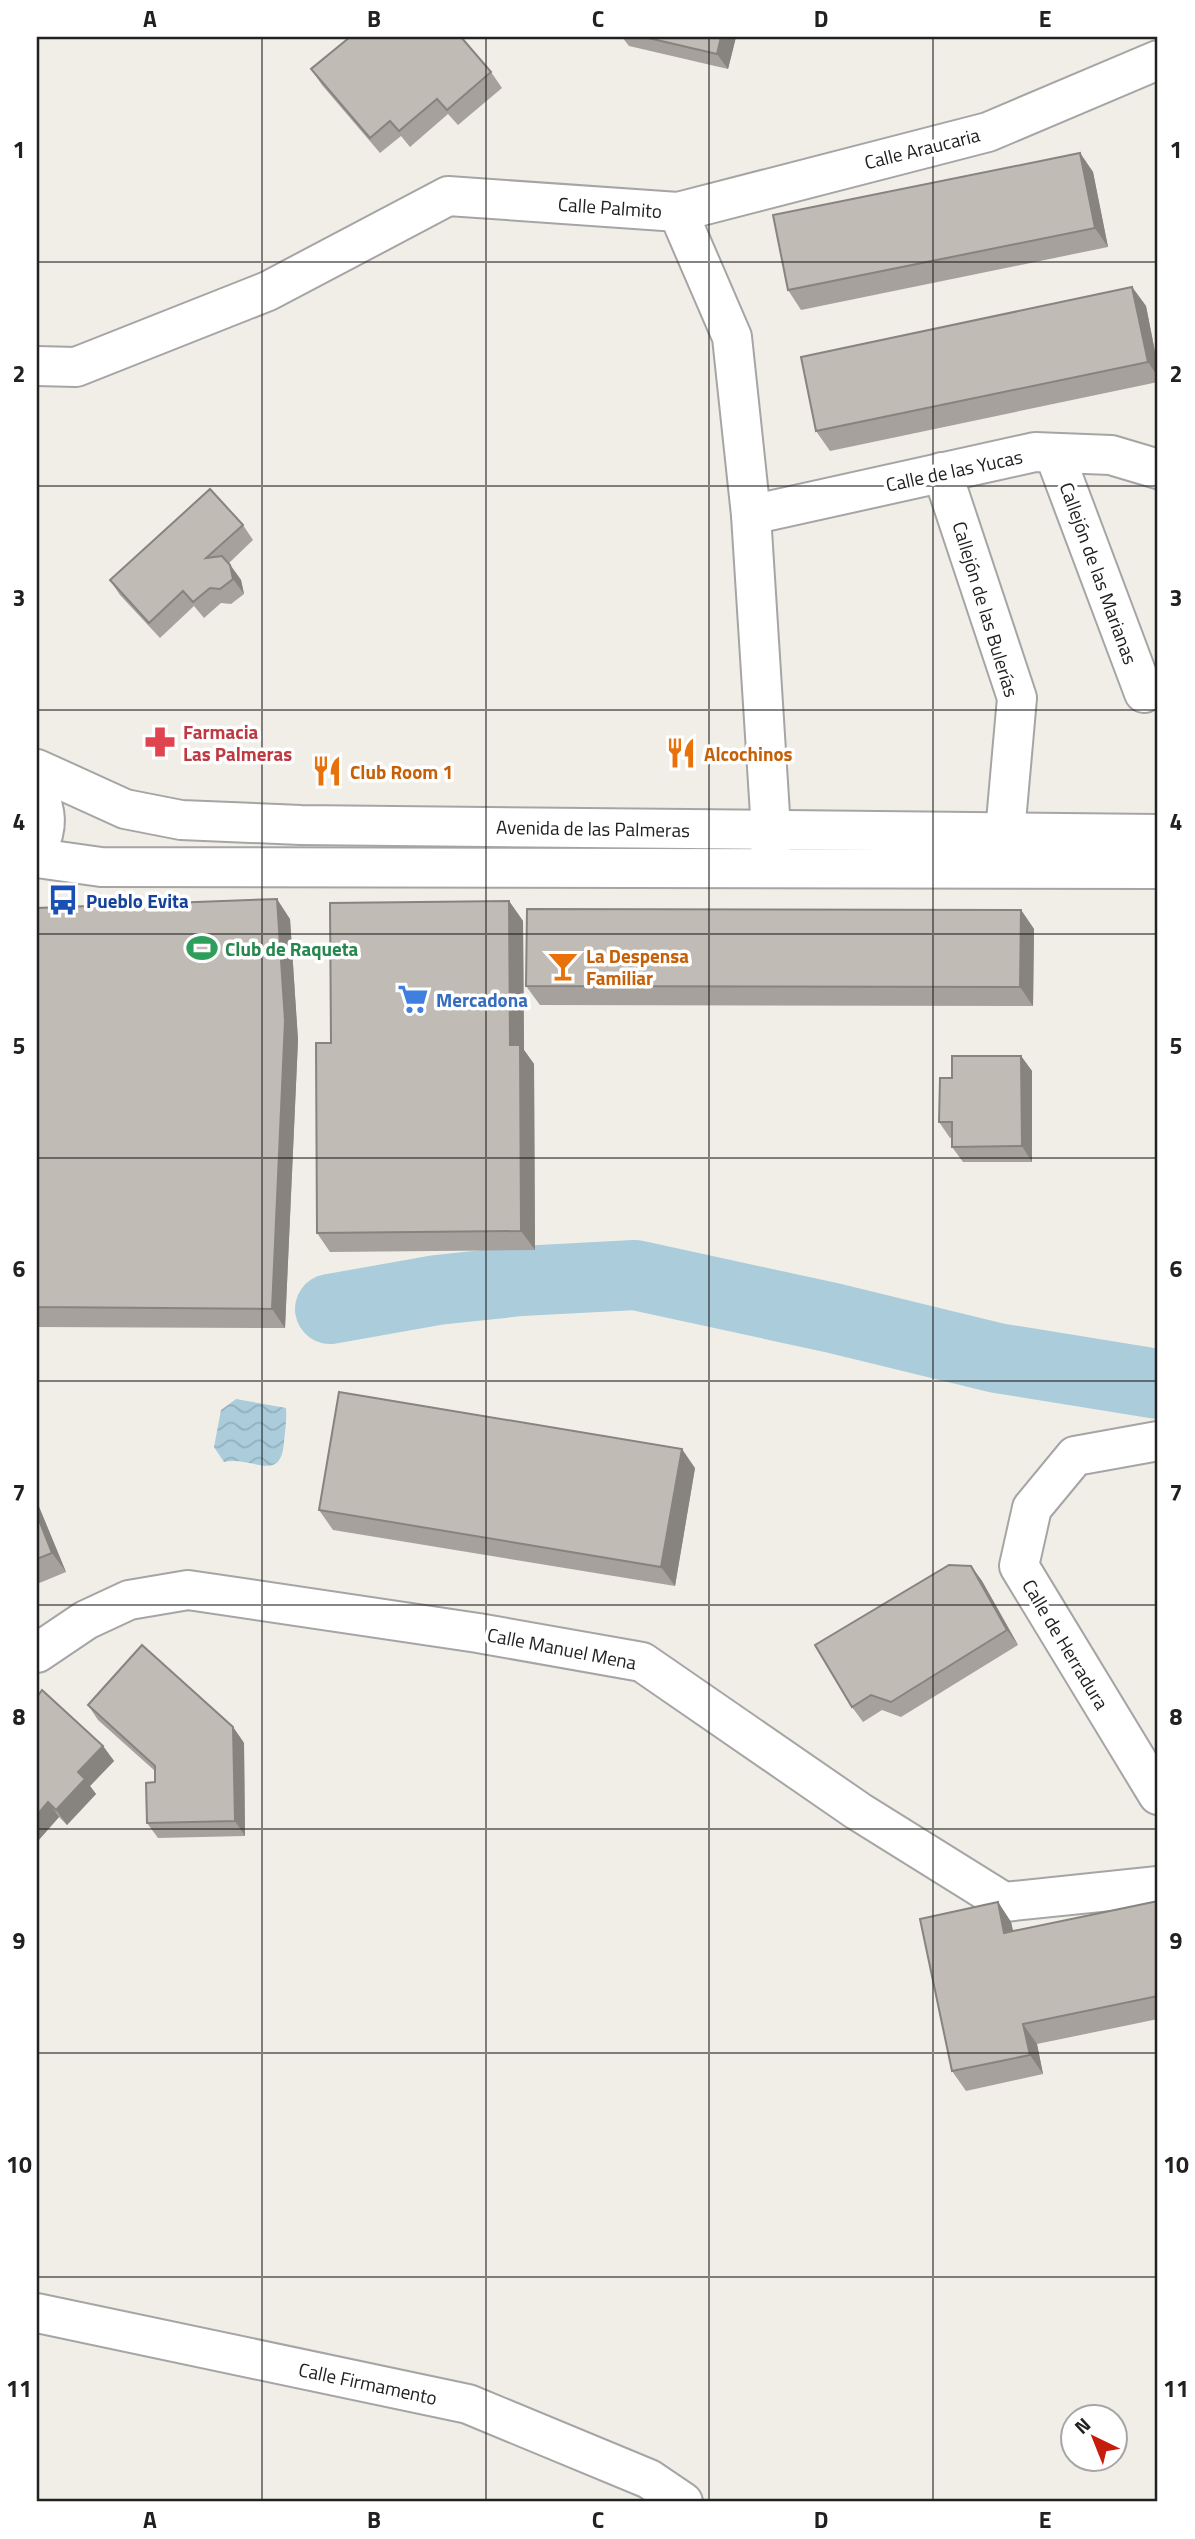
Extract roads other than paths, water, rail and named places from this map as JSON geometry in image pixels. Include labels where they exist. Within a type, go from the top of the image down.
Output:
[{"type":"street","name":"Calle Araucaria","points":[[678,212],[988,132],[1158,60]]},
{"type":"street","name":"Calle Palmito","points":[[37,366],[76,367],[268,291],[448,196],[678,212],[732,337],[751,515],[771,830],[770,869]]},
{"type":"street","name":"Calle de las Yucas","points":[[751,515],[1035,452],[1111,455],[1158,469]]},
{"type":"street","name":"Callejón de las Marianas","points":[[1055,453],[1144,693]]},
{"type":"street","name":"Callejón de las Bulerías","points":[[942,472],[1017,698],[1005,833]]},
{"type":"street","name":"Avenida de las Palmeras","points":[[37,769],[125,809],[181,820],[301,825],[1158,834]]},
{"type":"street","points":[[37,789],[46,815],[46,827],[37,849]]},
{"type":"street","name":"Avenida de las Palmeras","points":[[37,858],[101,867],[1158,869]]},
{"type":"street","name":"Calle de Herradura","points":[[1158,1441],[1076,1456],[1032,1507],[1019,1566],[1158,1795]]},
{"type":"street","name":"Calle Manuel Mena","points":[[37,1653],[86,1620],[129,1600],[188,1590],[450,1628],[642,1662],[858,1811],[1004,1902],[1158,1886]]},
{"type":"street","name":"Calle Firmamento","points":[[37,2313],[468,2404],[649,2479],[683,2502]]},
{"type":"water","points":[[236,1399],[286,1408],[282,1455],[277,1462],[263,1466],[224,1462],[214,1447],[221,1410]]},
{"type":"waterway","points":[[330,1309],[437,1290],[521,1281],[635,1275],[833,1318],[997,1358],[1158,1384]]},
{"type":"place","name":"Farmacia Las Palmeras","points":[[160,742]]},
{"type":"place","name":"Alcochinos","points":[[681,753]]},
{"type":"place","name":"Club Room 1","points":[[327,771]]},
{"type":"place","name":"Pueblo Evita","points":[[63,900]]},
{"type":"place","name":"Club de Raqueta","points":[[202,948]]},
{"type":"place","name":"La Despensa Familiar","points":[[563,966]]},
{"type":"place","name":"Mercadona","points":[[413,999]]}]
